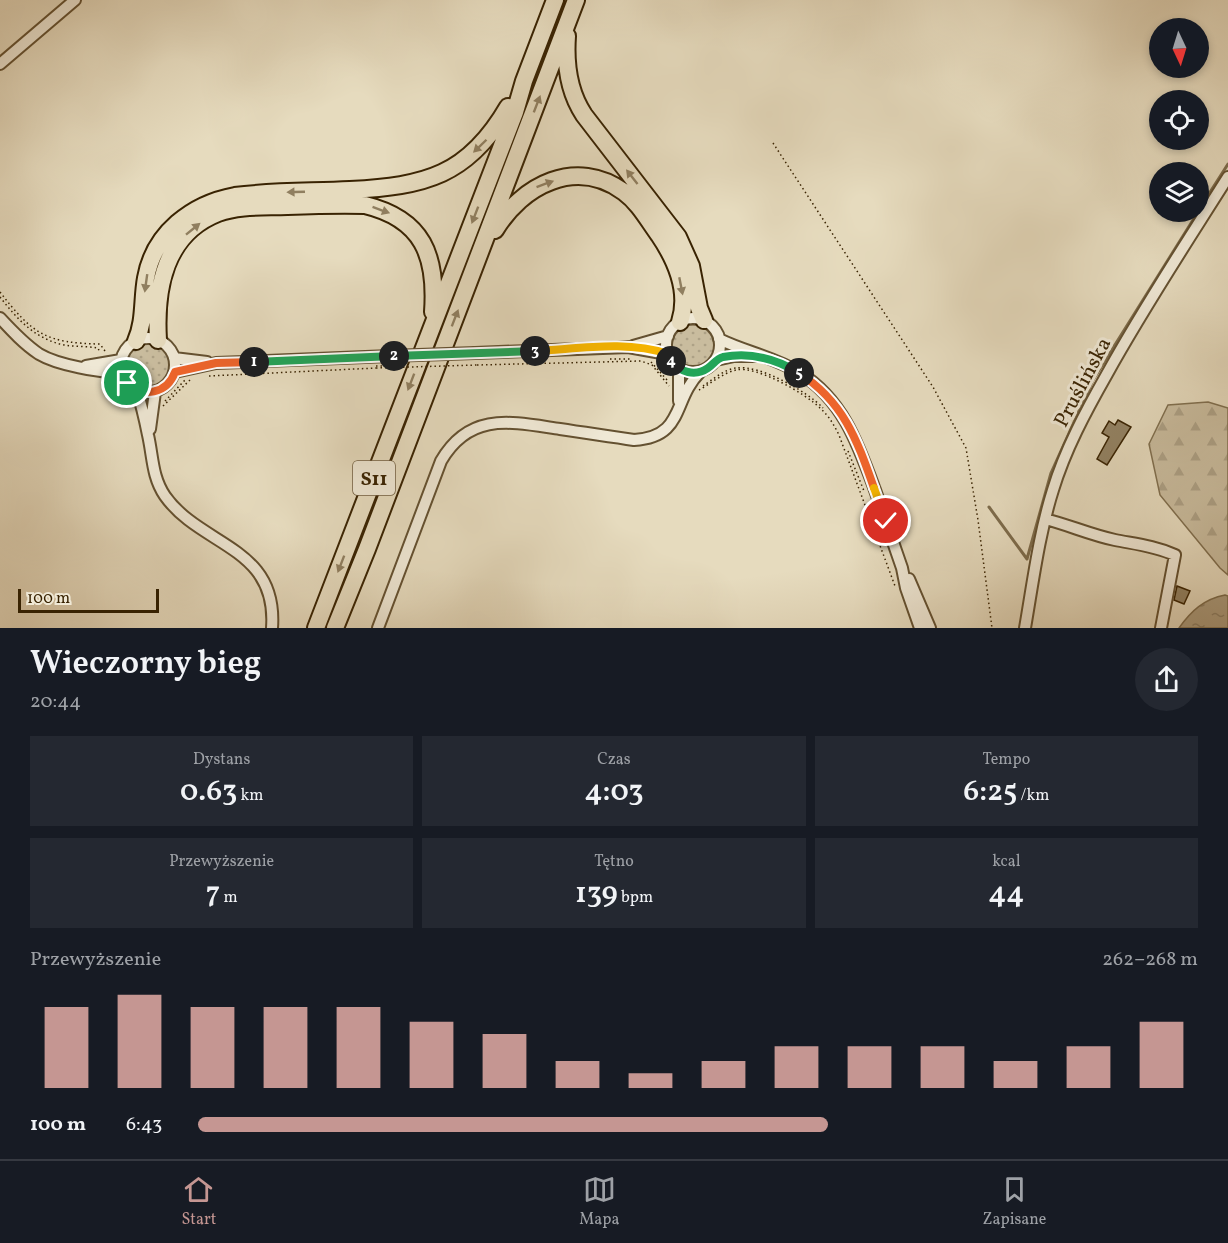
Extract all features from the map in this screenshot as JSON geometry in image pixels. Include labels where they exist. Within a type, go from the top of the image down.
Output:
[{"type":"highway","name":"S11","points":[[316,628],[515,112],[524,81],[555,0]]},
{"type":"highway","name":"S11","points":[[335,628],[576,0]]},
{"type":"highway","points":[[568,20],[567,65],[570,87],[575,99],[584,115],[678,237],[692,266],[700,312],[704,320]]},
{"type":"highway","points":[[136,341],[142,323],[149,267],[158,246],[167,233],[190,212],[214,201],[235,196],[379,189],[424,181],[453,168],[476,150],[498,125],[524,81]]},
{"type":"highway","points":[[471,276],[502,220],[524,195],[536,187],[558,179],[582,177],[602,181],[622,190],[638,205],[673,260],[684,299],[680,322]]},
{"type":"highway","points":[[158,340],[157,316],[161,280],[166,265],[180,242],[192,228],[218,213],[252,207],[365,205],[380,209],[405,221],[421,240],[432,263],[434,277],[432,328]]},
{"type":"street","points":[[0,64],[75,0]]},
{"type":"street","name":"Pruślińska","points":[[1025,628],[1046,519],[1053,489],[1064,460],[1093,399],[1126,340],[1228,177]]},
{"type":"street","points":[[0,318],[25,344],[40,355],[57,362],[122,375]]},
{"type":"street","points":[[378,628],[441,461],[457,440],[473,430],[505,422],[634,440],[659,435],[672,423],[684,389],[700,372],[716,360],[720,350],[720,339],[713,327],[704,320],[692,318],[680,322],[670,330],[666,342],[668,354],[679,369],[684,389]]},
{"type":"street","points":[[174,358],[216,363],[390,356],[476,360],[628,347],[668,336]]},
{"type":"street","points":[[146,338],[158,340],[168,347],[174,358],[175,372],[166,386],[155,392],[138,391],[127,383],[122,375],[121,360],[124,351],[136,341],[146,338]]},
{"type":"street","points":[[720,339],[788,366],[814,382],[842,414],[857,442],[903,568],[930,628]]},
{"type":"street","points":[[628,347],[668,354]]},
{"type":"street","points":[[716,360],[734,356],[762,356]]},
{"type":"street","points":[[83,367],[121,360]]},
{"type":"street","points":[[175,372],[216,363]]},
{"type":"street","points":[[679,369],[700,372]]},
{"type":"street","points":[[138,391],[149,438],[152,464],[159,486],[172,505],[192,523],[241,555],[257,572],[270,602],[272,628]]},
{"type":"street","points":[[149,438],[155,392]]},
{"type":"street","points":[[1046,519],[1112,539],[1160,548],[1175,555],[1161,628]]},
{"type":"street","points":[[903,568],[906,588],[920,628]]},
{"type":"path","points":[[773,143],[933,387],[966,448],[992,628]]},
{"type":"path","points":[[0,297],[15,316],[33,332],[61,344],[98,348],[101,358]]},
{"type":"path","points":[[207,376],[376,368],[476,360],[592,358],[642,359],[656,365],[671,384],[684,389],[695,390],[736,368],[773,376],[819,404],[833,419],[841,434],[898,586]]},
{"type":"path","points":[[476,360],[641,361],[652,365],[684,389]]},
{"type":"path","points":[[684,389],[738,370],[751,371],[771,378],[819,406],[831,419],[839,435],[898,595]]},
{"type":"path","points":[[102,379],[135,409]]},
{"type":"path","points":[[160,410],[192,379]]},
{"type":"green space","points":[[693,325],[701,326],[708,331],[713,338],[713,354],[708,361],[701,366],[693,367],[685,366],[678,361],[673,354],[672,346],[673,338],[678,331],[685,326]]},
{"type":"green space","points":[[148,343],[157,344],[164,349],[169,356],[169,374],[164,381],[157,386],[148,387],[139,386],[132,381],[127,374],[126,365],[127,356],[132,349],[139,344]]},
{"type":"green space","points":[[1208,402],[1228,408],[1228,575],[1160,495],[1149,444],[1168,405]]},
{"type":"water","points":[[1228,596],[1228,628],[1179,628],[1199,607],[1211,599]]},
{"type":"building","points":[[1118,420],[1131,427],[1107,465],[1097,459],[1109,437],[1102,433],[1109,421],[1115,425]]},
{"type":"building","points":[[1177,586],[1190,591],[1184,604],[1174,600]]},
{"type":"waterway","points":[[1209,194],[1228,164]]},
{"type":"waterway","points":[[989,507],[1027,559],[1051,473],[1093,380],[1192,222]]},
{"type":"route","points":[[127,383],[144,393],[156,392],[170,382],[175,372],[216,363],[628,347],[668,354],[670,360],[679,369],[700,372],[720,358],[762,356],[788,366],[814,382],[842,414],[857,442],[886,521]]}]
